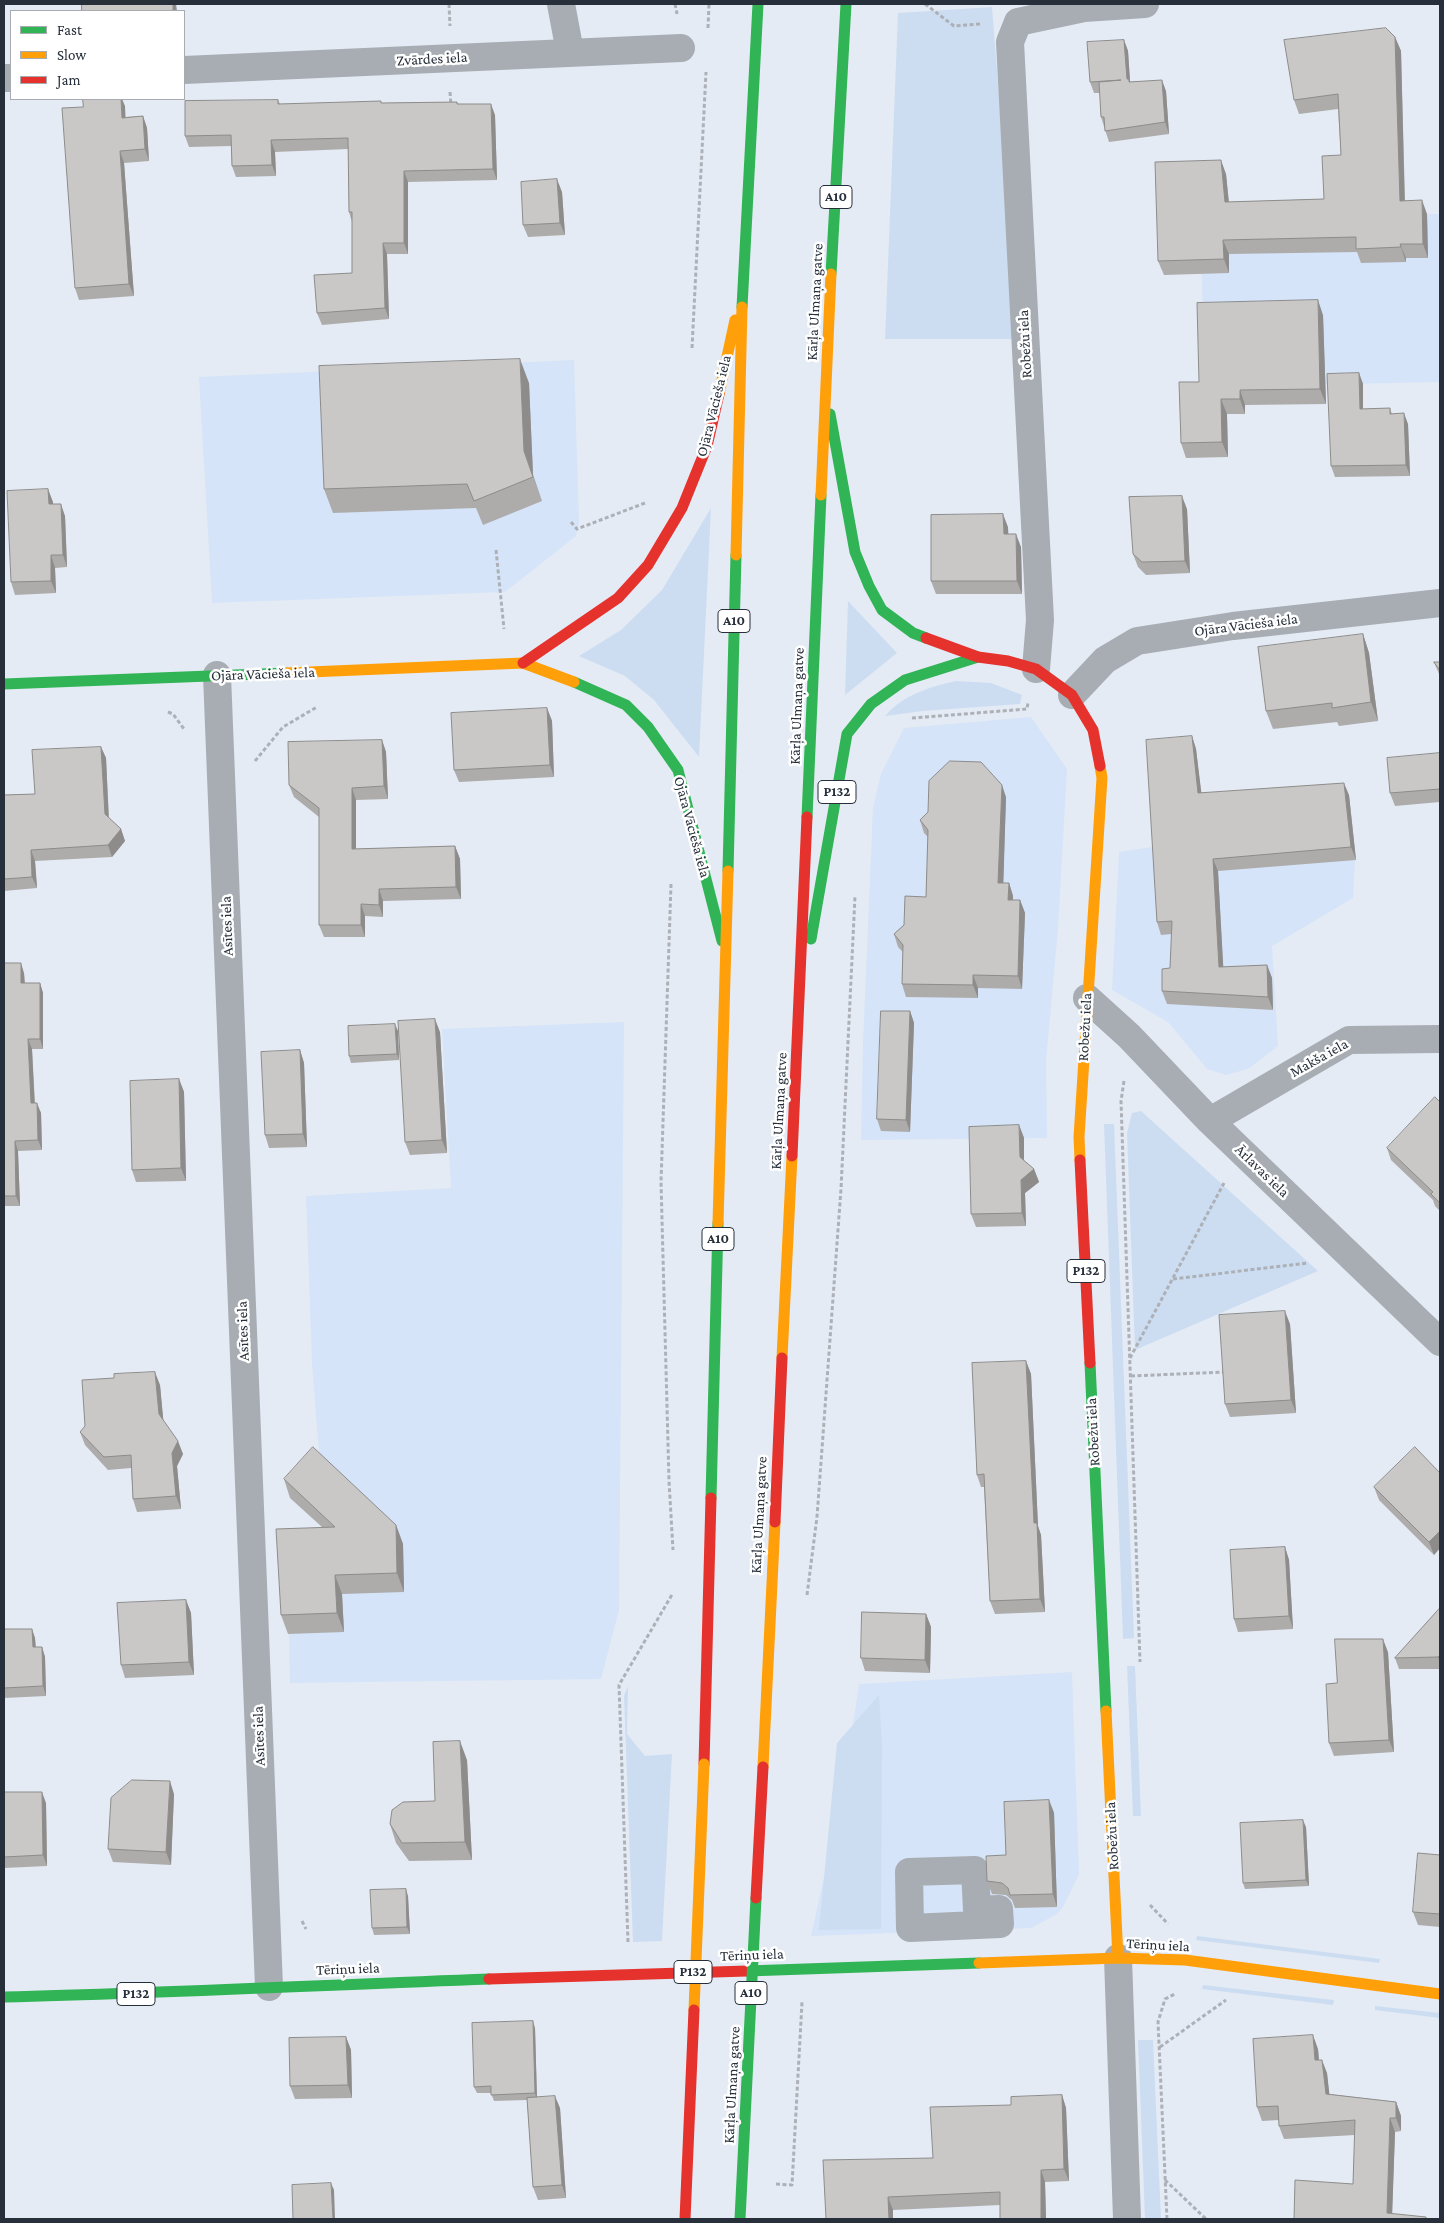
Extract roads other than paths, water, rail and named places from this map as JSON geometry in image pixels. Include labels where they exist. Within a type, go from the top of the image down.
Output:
[{"type":"main road","name":"A10","points":[[685,2219],[704,1764],[743,287],[758,4]]},
{"type":"main road","name":"Kārļa Ulmaņa gatve","points":[[740,2219],[799,1005],[825,391],[846,4]]},
{"type":"main road","name":"Ojāra Vācieša iela","points":[[523,663],[618,598],[648,565],[677,516],[707,446],[743,287]]},
{"type":"main road","name":"Robežu iela","points":[[825,391],[855,552],[869,586],[882,610],[913,633],[978,657],[1008,661],[1036,669],[1072,695],[1093,730],[1102,778],[1079,1137],[1118,1958]]},
{"type":"main road","name":"Robežu iela","points":[[799,1005],[847,734],[871,704],[904,680],[978,657]]},
{"type":"main road","name":"Ojāra Vācieša iela","points":[[4,684],[523,663],[598,691],[626,706],[648,727],[678,770],[726,956]]},
{"type":"main road","name":"Tēriņu iela","points":[[4,1997],[199,1992],[269,1987],[1118,1958],[1185,1960],[1440,1994]]},
{"type":"street","points":[[561,4],[570,52]]},
{"type":"street","name":"Robežu iela","points":[[1036,669],[1040,620],[1010,42],[1018,22],[1084,8],[1145,4]]},
{"type":"street","name":"Zvārdes iela","points":[[185,70],[681,48]]},
{"type":"street","name":"Ojāra Vācieša iela","points":[[1072,695],[1105,660],[1137,641],[1253,623],[1440,604]]},
{"type":"street","name":"Asītes iela","points":[[217,676],[269,1987]]},
{"type":"street","name":"Ārlavas iela","points":[[1087,998],[1129,1036],[1210,1121],[1440,1342]]},
{"type":"street","name":"Makša iela","points":[[1210,1121],[1349,1040],[1440,1039]]},
{"type":"street","name":"Robežu iela","points":[[1118,1958],[1126,2219]]}]
